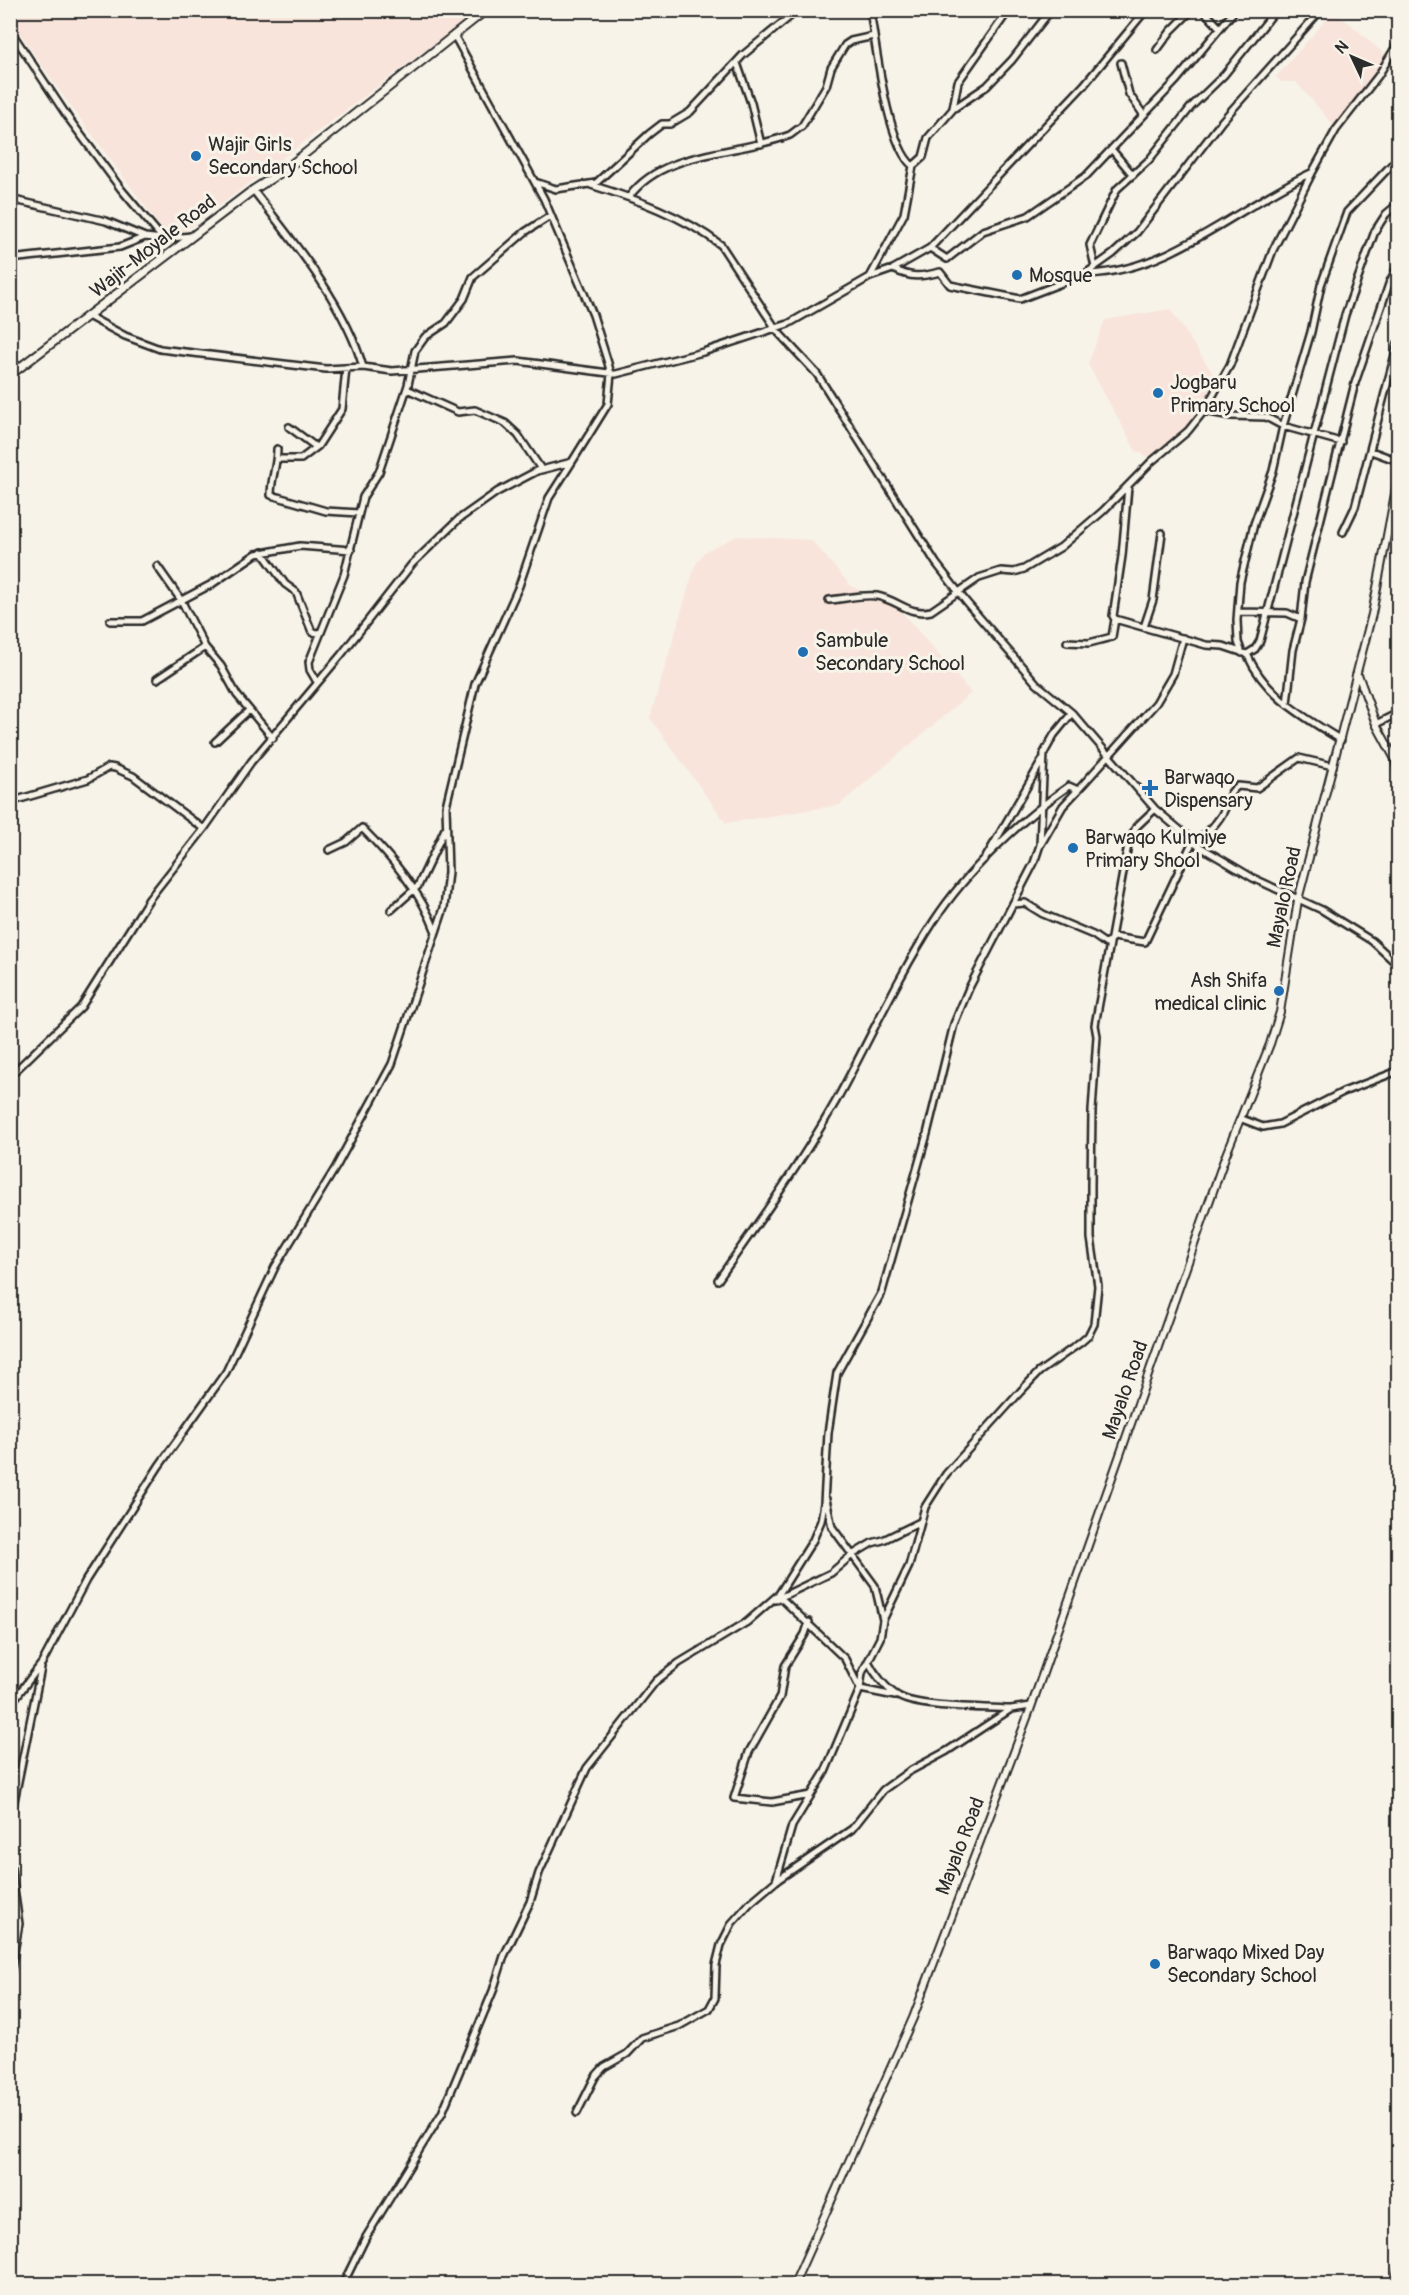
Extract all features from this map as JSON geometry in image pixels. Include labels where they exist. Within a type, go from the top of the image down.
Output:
[{"type":"main road","name":"Wajir-Moyale Road","points":[[11,375],[191,236],[283,171],[486,10]]},
{"type":"street","points":[[535,182],[556,189],[591,185],[599,181],[662,124],[670,124],[690,112],[736,63],[774,28],[798,10]]},
{"type":"street","points":[[870,10],[887,109],[905,160],[913,166]]},
{"type":"street","points":[[952,109],[958,82],[1010,10]]},
{"type":"street","points":[[870,277],[904,214],[913,166],[923,157],[928,138],[952,109],[987,86],[1029,42],[1051,10]]},
{"type":"street","points":[[88,316],[125,336],[159,349],[326,369],[363,367],[392,370],[518,361],[611,374],[703,352],[797,320],[870,277],[893,269],[930,248],[1084,85],[1146,10]]},
{"type":"street","points":[[1157,50],[1171,31],[1192,10]]},
{"type":"street","points":[[1203,10],[1220,28]]},
{"type":"street","points":[[893,269],[908,276],[922,277],[940,272],[947,259],[983,231],[1028,216],[1061,196],[1086,176],[1112,150],[1177,80],[1235,10]]},
{"type":"street","points":[[1095,267],[1090,249],[1091,241],[1117,189],[1149,160],[1191,107],[1224,75],[1276,10]]},
{"type":"street","points":[[940,272],[950,285],[1020,299],[1085,274],[1137,232],[1222,121],[1321,10]]},
{"type":"street","points":[[10,30],[69,119],[121,189],[163,239]]},
{"type":"street","points":[[10,1705],[42,1664],[91,1573],[168,1452],[226,1372],[275,1267],[383,1082],[398,1050],[447,892],[446,828],[449,792],[475,684],[523,577],[549,498],[597,426],[608,404],[611,374],[593,315],[535,182],[454,35]]},
{"type":"street","points":[[629,197],[642,180],[678,163],[790,135],[802,126],[826,86],[831,68],[841,49],[851,41],[874,36]]},
{"type":"street","points":[[829,600],[876,596],[914,612],[923,613],[931,611],[979,578],[1001,571],[1014,572],[1045,558],[1089,524],[1151,462],[1188,431],[1204,411],[1230,365],[1273,250],[1312,173],[1336,130],[1378,76],[1398,43]]},
{"type":"street","points":[[736,63],[751,104],[761,144]]},
{"type":"street","points":[[1121,63],[1129,94],[1143,114]]},
{"type":"street","points":[[1112,150],[1133,176]]},
{"type":"street","points":[[1341,740],[1302,718],[1265,685],[1254,670],[1239,642],[1240,582],[1252,532],[1273,471],[1283,426],[1311,332],[1321,285],[1344,221],[1353,205],[1398,158]]},
{"type":"street","points":[[1085,274],[1113,273],[1142,264],[1195,240],[1312,173]]},
{"type":"street","points":[[591,185],[629,197],[707,235],[721,245],[780,334],[817,374],[936,563],[1014,659],[1072,714],[1155,809],[1192,843],[1298,900],[1309,902],[1372,941],[1398,965]]},
{"type":"street","points":[[253,190],[342,316],[358,348],[363,367]]},
{"type":"street","points":[[10,199],[106,221],[146,237],[163,239],[191,236]]},
{"type":"street","points":[[1115,619],[1206,645],[1223,646],[1245,653],[1256,649],[1268,611],[1334,353],[1362,261],[1378,225],[1398,204]]},
{"type":"street","points":[[317,682],[309,662],[319,633],[328,618],[351,550],[363,497],[379,472],[420,344],[436,328],[446,323],[464,299],[470,280],[525,232],[550,216]]},
{"type":"street","points":[[10,259],[120,247],[146,237]]},
{"type":"street","points":[[930,248],[947,259]]},
{"type":"street","points":[[1287,704],[1293,650],[1302,618],[1305,582],[1355,383],[1389,284],[1398,265]]},
{"type":"street","points":[[1343,532],[1355,507],[1398,343]]},
{"type":"street","points":[[277,459],[301,459],[316,447],[342,409],[346,368]]},
{"type":"street","points":[[407,388],[458,412],[475,410],[505,423],[518,435],[542,469]]},
{"type":"street","points":[[1204,411],[1231,416],[1266,417],[1283,426],[1341,442]]},
{"type":"street","points":[[289,428],[316,447]]},
{"type":"street","points":[[277,449],[277,467],[271,480],[271,495],[326,512],[359,513]]},
{"type":"street","points":[[1371,451],[1398,461]]},
{"type":"street","points":[[10,1076],[81,1007],[149,899],[204,829],[251,762],[422,554],[459,519],[484,501],[542,469],[572,462]]},
{"type":"street","name":"Mayalo Road","points":[[794,2284],[913,2018],[1031,1706],[1218,1179],[1280,1012],[1298,900],[1372,614],[1398,478]]},
{"type":"street","points":[[1067,642],[1089,643],[1112,637],[1128,487]]},
{"type":"street","points":[[1144,627],[1153,600],[1162,533]]},
{"type":"street","points":[[110,621],[142,621],[262,552],[300,546],[351,550]]},
{"type":"street","points":[[262,552],[285,584],[296,592],[312,632],[319,633]]},
{"type":"street","points":[[157,566],[181,600],[205,647],[221,666],[248,711],[273,738]]},
{"type":"street","points":[[1239,612],[1268,611],[1287,613],[1302,618]]},
{"type":"street","points":[[343,2284],[366,2237],[442,2113],[493,1991],[504,1956],[530,1902],[539,1873],[587,1768],[656,1681],[679,1663],[747,1622],[771,1602],[792,1577],[813,1540],[821,1521],[837,1373],[882,1292],[927,1134],[954,1024],[1040,845],[1063,806],[1156,704],[1173,674],[1183,638]]},
{"type":"street","points":[[157,679],[205,647]]},
{"type":"street","points":[[1356,675],[1359,677],[1376,724],[1396,761],[1398,774]]},
{"type":"street","points":[[215,742],[248,711]]},
{"type":"street","points":[[1376,724],[1398,713]]},
{"type":"street","points":[[984,863],[1043,759],[1054,735],[1072,714]]},
{"type":"street","points":[[1113,937],[1145,942],[1192,843],[1202,838],[1217,820],[1225,807],[1228,795],[1238,786],[1257,788],[1299,758],[1334,766]]},
{"type":"street","points":[[1040,845],[1043,759]]},
{"type":"street","points":[[10,802],[88,779],[109,767],[133,776],[204,829]]},
{"type":"street","points":[[718,1280],[779,1194],[817,1132],[935,920],[964,880],[1043,804],[1069,786],[1078,790]]},
{"type":"street","points":[[882,1620],[909,1566],[920,1522],[938,1486],[960,1458],[1039,1372],[1080,1344],[1088,1336],[1094,1324],[1098,1286],[1091,1239],[1092,1111],[1097,1036],[1095,1025],[1131,836],[1138,824],[1155,809]]},
{"type":"street","points":[[329,850],[346,842],[362,828],[388,854],[414,890],[429,914],[436,932]]},
{"type":"street","points":[[391,910],[414,890],[446,828]]},
{"type":"street","points":[[1013,904],[1025,903],[1106,944],[1113,937]]},
{"type":"street","points":[[1242,1119],[1263,1127],[1280,1124],[1343,1092],[1398,1071]]},
{"type":"street","points":[[776,1881],[792,1826],[825,1772],[860,1689],[862,1673],[880,1638],[882,1620],[875,1586],[832,1527],[824,1485]]},
{"type":"street","points":[[771,1602],[831,1573],[852,1555],[872,1543],[920,1522]]},
{"type":"street","points":[[780,1598],[809,1622],[845,1659],[860,1689]]},
{"type":"street","points":[[809,1622],[805,1634],[785,1666],[780,1697],[748,1752],[734,1798],[772,1802],[811,1795]]},
{"type":"street","points":[[868,1661],[873,1671],[897,1696]]},
{"type":"street","points":[[10,1821],[42,1664]]},
{"type":"street","points":[[860,1689],[897,1696],[914,1702],[1011,1709],[1031,1706]]},
{"type":"street","points":[[577,2113],[595,2077],[604,2067],[627,2054],[642,2038],[679,2026],[709,2009],[715,1998],[718,1955],[732,1923],[750,1903],[776,1881],[852,1829],[883,1790],[1011,1709]]},
{"type":"street","points":[[10,1861],[19,1924],[10,1975]]},
{"type":"street","points":[[1395,2284],[1398,2270]]},
{"type":"shaded area","name":"Wajir Girls Secondary School","points":[[10,11],[478,11],[187,230],[168,237],[53,82],[11,20]]},
{"type":"shaded area","points":[[1332,13],[1348,22],[1388,57],[1378,74],[1335,127],[1296,82],[1282,82],[1276,77]]},
{"type":"shaded area","name":"Jogbaru Primary School","points":[[1170,309],[1218,381],[1195,423],[1149,457],[1136,451],[1088,364],[1105,320]]},
{"type":"shaded area","name":"Sambule Secondary School","points":[[737,536],[811,540],[851,586],[901,611],[971,693],[839,805],[726,823],[650,718],[695,566],[704,552]]},
{"type":"place","name":"Wajir Girls Secondary School","points":[[196,156]]},
{"type":"place","name":"Mosque","points":[[1017,275]]},
{"type":"place","name":"Jogbaru Primary School","points":[[1158,393]]},
{"type":"place","name":"Sambule Secondary School","points":[[803,652]]},
{"type":"place","name":"Barwaqo Dispensary","points":[[1150,788]]},
{"type":"place","name":"Barwaqo Kulmiye Primary Shool","points":[[1073,848]]},
{"type":"place","name":"Ash Shifa medical clinic","points":[[1279,991]]},
{"type":"place","name":"Barwaqo Mixed Day Secondary School","points":[[1155,1964]]}]
